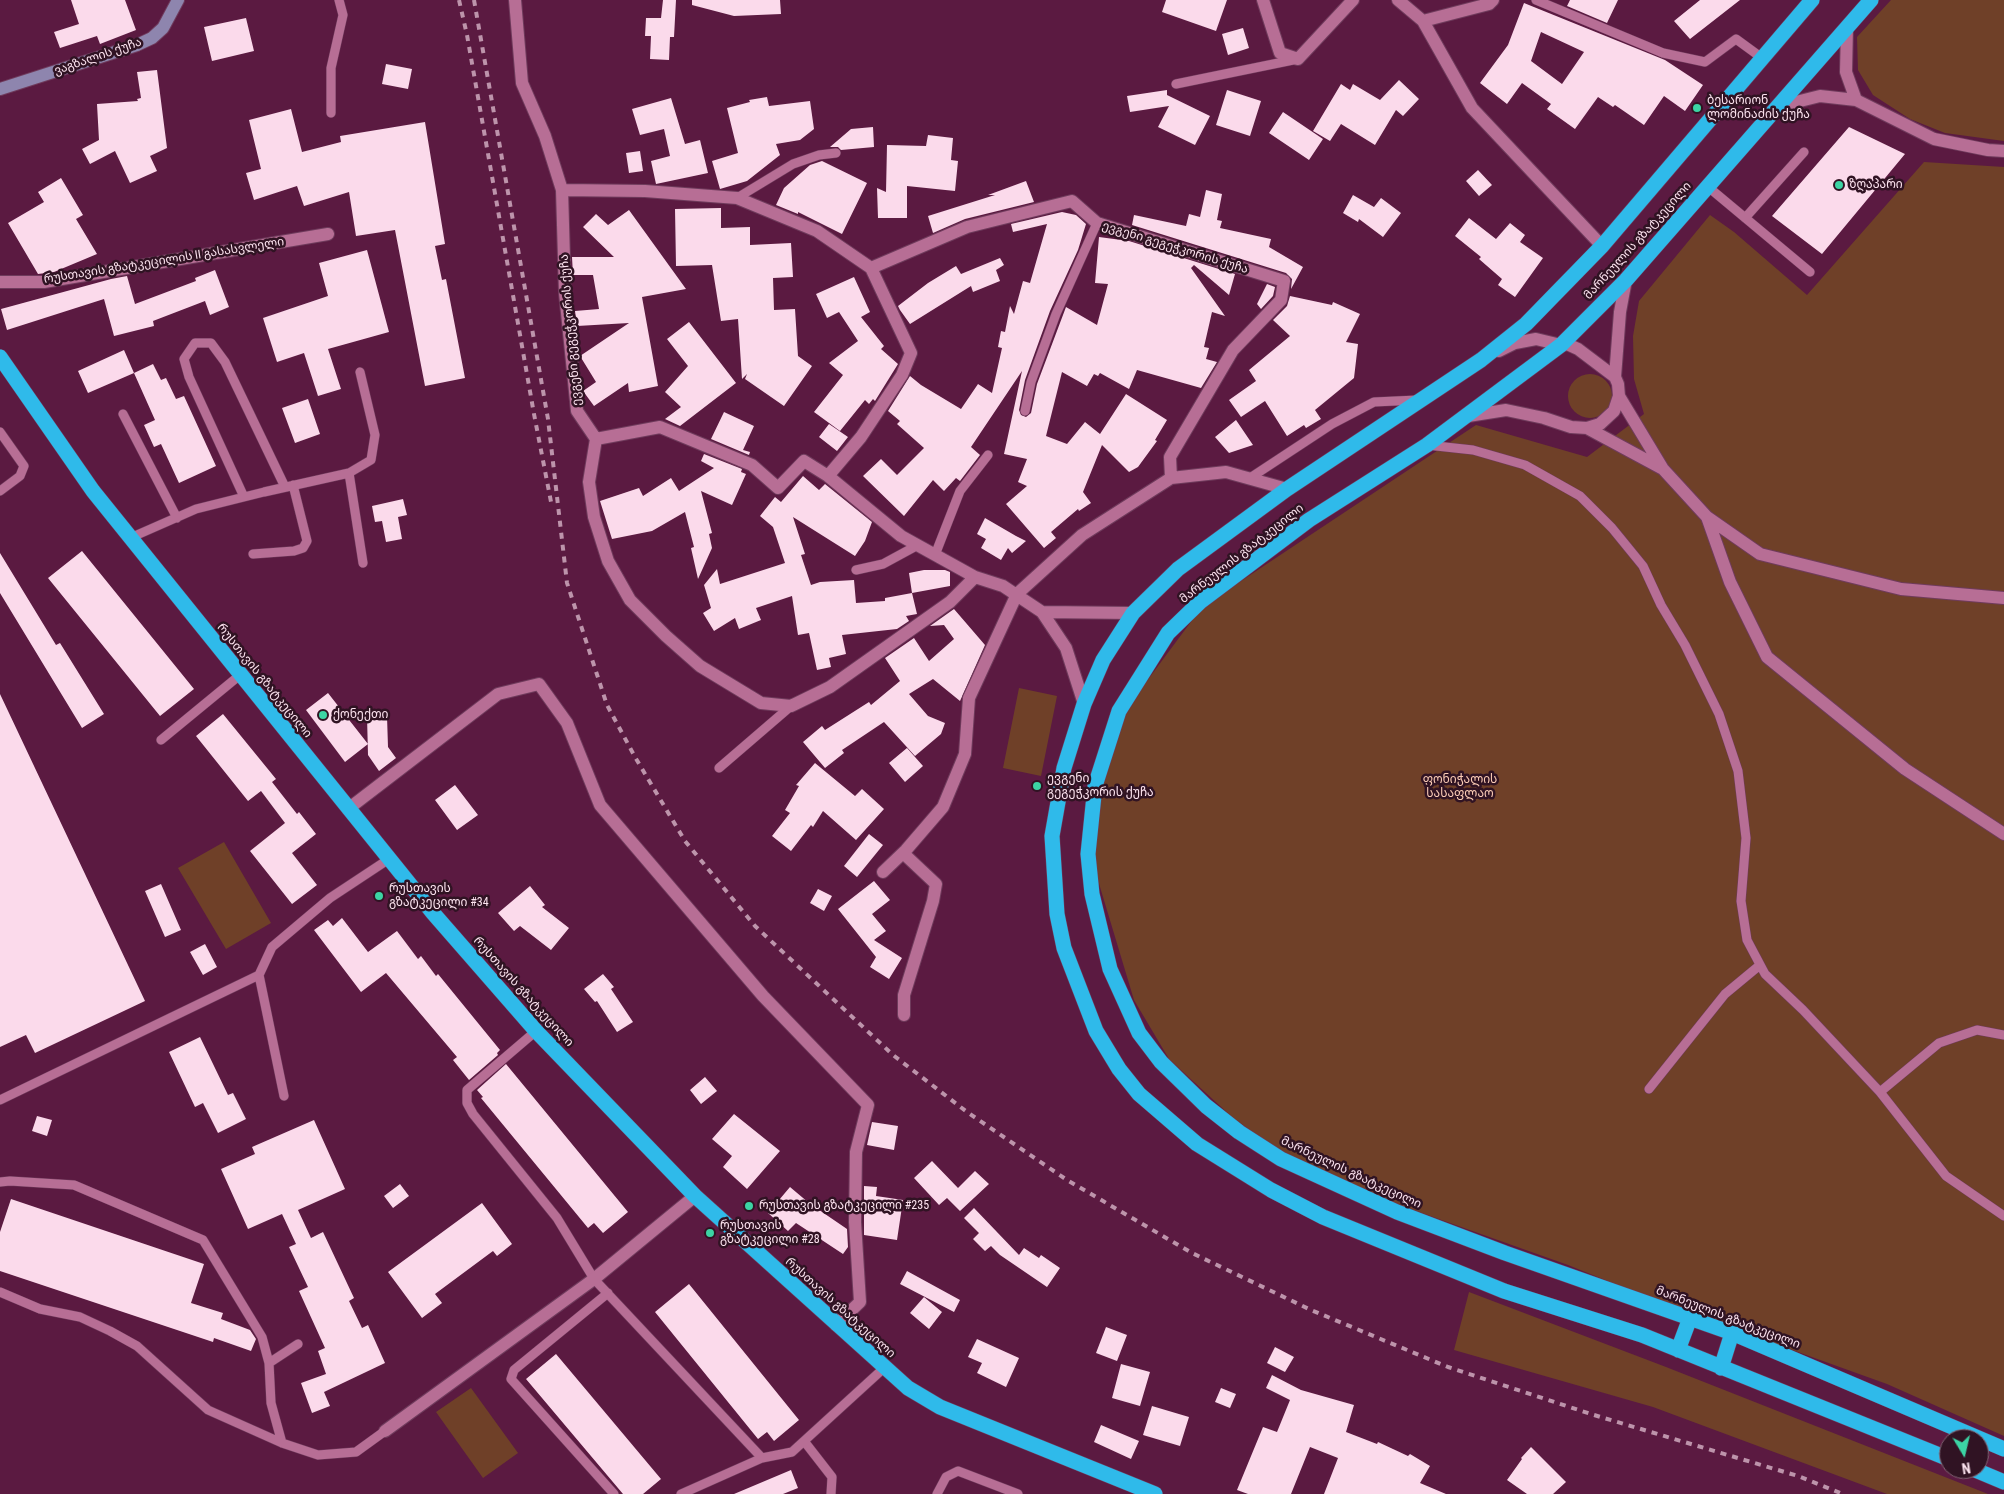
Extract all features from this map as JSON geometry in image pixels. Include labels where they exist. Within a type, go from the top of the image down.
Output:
[{"type":"highway","name":"მარნეულის გზატკეცილი","points":[[1812,0],[1602,246],[1526,324],[1481,360],[1287,489],[1178,569],[1133,613],[1103,660],[1084,704],[1064,768],[1052,836],[1057,914],[1064,948],[1096,1032],[1119,1069],[1139,1094],[1197,1144],[1271,1190],[1323,1217],[1504,1291],[1642,1335],[1939,1455]]},
{"type":"highway","name":"მარნეულის გზატკეცილი","points":[[1871,0],[1626,280],[1561,346],[1427,445],[1309,520],[1200,602],[1168,634],[1119,711],[1095,786],[1088,854],[1092,894],[1110,969],[1139,1033],[1161,1062],[1206,1106],[1238,1132],[1281,1159],[1397,1212],[1505,1254],[1732,1333],[2004,1449]]},
{"type":"highway","name":"რუსთავის გზატკეცილი","points":[[0,358],[93,491],[432,912],[536,1031],[695,1196],[908,1388],[940,1407],[1146,1492]]},
{"type":"highway","points":[[1678,1350],[1690,1318]]},
{"type":"highway","points":[[1721,1368],[1732,1333]]},
{"type":"highway","points":[[1989,1476],[2004,1482]]},
{"type":"street","name":"ვაგზალის ქუჩა","points":[[0,89],[137,45],[152,38],[163,28],[178,0]]},
{"type":"street","name":"ევგენი გეგეჭკორის ქუჩა","points":[[515,0],[522,83],[545,136],[562,190],[565,293],[577,411],[596,439]]},
{"type":"street","points":[[1263,0],[1280,54],[1298,59],[1353,0]]},
{"type":"street","points":[[1398,0],[1423,21],[1472,108],[1602,246]]},
{"type":"street","points":[[1423,21],[1489,4],[1493,0]]},
{"type":"street","points":[[1847,28],[1846,72],[1856,100]]},
{"type":"street","points":[[1780,106],[1820,96],[1856,100],[1934,139],[1988,150],[2004,151]]},
{"type":"street","points":[[562,190],[645,191],[738,198],[817,231],[871,268],[911,353],[902,375],[861,437],[828,476]]},
{"type":"street","name":"ევგენი გეგეჭკორის ქუჩა","points":[[871,268],[967,227],[1072,201],[1097,223],[1284,281],[1281,300],[1233,350],[1170,457],[1171,478]]},
{"type":"street","name":"რუსთავის გზატკეცილის II გასასვლელი","points":[[0,282],[44,282],[328,234]]},
{"type":"street","points":[[1468,416],[1506,410],[1544,418],[1571,427],[1586,428],[1600,424],[1610,416],[1614,411],[1619,396],[1615,377],[1620,312],[1626,280]]},
{"type":"street","points":[[1481,360],[1515,343],[1536,339],[1561,346],[1567,344],[1578,349],[1615,377]]},
{"type":"street","points":[[1619,396],[1663,468],[1707,517],[1760,554],[1901,589],[2004,598]]},
{"type":"street","points":[[975,577],[950,602],[830,688],[791,706],[761,703],[700,666],[630,600],[608,561],[594,517],[589,482],[596,439],[660,427],[752,465],[778,488],[804,461],[828,476],[894,531],[975,577],[1003,586],[1042,612],[1066,648],[1084,704]]},
{"type":"street","points":[[1586,428],[1663,468]]},
{"type":"street","points":[[883,872],[903,854],[943,807],[964,754],[969,698],[999,629],[1017,594],[1082,535],[1171,478],[1226,472],[1287,489]]},
{"type":"street","points":[[1707,517],[1730,582],[1767,657],[1905,769],[2004,834]]},
{"type":"street","points":[[1042,612],[1133,613]]},
{"type":"street","points":[[348,809],[498,694],[539,684],[567,723],[600,804],[763,996],[868,1105],[856,1152],[855,1222],[860,1302],[836,1325]]},
{"type":"street","points":[[903,854],[936,884],[933,900],[904,995],[904,1015]]},
{"type":"street","points":[[384,1431],[594,1278],[695,1196]]},
{"type":"lane","points":[[331,113],[331,68],[343,15],[339,0]]},
{"type":"lane","points":[[1536,0],[1663,54],[1705,62],[1736,39],[1762,58]]},
{"type":"lane","points":[[1176,84],[1298,59]]},
{"type":"lane","points":[[1745,218],[1804,152]]},
{"type":"lane","points":[[738,198],[793,164],[819,155],[836,153]]},
{"type":"lane","points":[[1707,186],[1810,272]]},
{"type":"lane","points":[[1025,411],[1031,382],[1056,314],[1097,223]]},
{"type":"lane","points":[[244,497],[189,377],[184,359],[195,343],[211,343],[225,362],[289,486],[307,542],[303,548],[294,551],[253,554]]},
{"type":"lane","points":[[130,538],[196,509],[349,473],[371,460],[374,435],[360,372]]},
{"type":"lane","points":[[1250,478],[1332,424],[1374,402],[1422,399]]},
{"type":"lane","points":[[123,414],[177,518]]},
{"type":"lane","points":[[0,432],[24,466],[20,476],[0,491]]},
{"type":"lane","points":[[1427,445],[1473,450],[1525,465],[1580,496],[1612,528],[1643,566],[1719,714],[1738,771],[1746,838],[1741,901],[1747,940],[1760,966],[1765,974],[1803,1010],[1880,1092],[1946,1176],[2004,1216]]},
{"type":"lane","points":[[935,554],[960,491],[988,455]]},
{"type":"lane","points":[[349,473],[363,562]]},
{"type":"lane","points":[[856,570],[883,564],[918,546]]},
{"type":"lane","points":[[162,740],[240,675]]},
{"type":"lane","points":[[719,768],[791,706]]},
{"type":"lane","points":[[284,1096],[259,975],[272,946],[330,898],[389,859]]},
{"type":"lane","points":[[1649,1089],[1724,994],[1760,966]]},
{"type":"lane","points":[[0,1100],[259,975]]},
{"type":"lane","points":[[1880,1092],[1940,1043],[1977,1030],[2004,1035]]},
{"type":"lane","points":[[536,1031],[467,1090],[467,1103],[473,1114],[557,1218],[594,1278],[762,1458]]},
{"type":"lane","points":[[0,1182],[74,1185],[203,1240],[262,1337],[269,1363],[271,1403],[282,1444]]},
{"type":"lane","points":[[0,1292],[40,1309],[80,1317],[110,1330],[137,1346],[208,1410],[282,1444],[318,1455],[356,1452],[384,1431]]},
{"type":"lane","points":[[608,1293],[514,1370],[511,1379],[614,1494]]},
{"type":"lane","points":[[269,1363],[298,1344]]},
{"type":"lane","points":[[681,1494],[762,1458],[792,1452],[884,1368]]},
{"type":"lane","points":[[804,1441],[832,1477],[831,1494]]},
{"type":"lane","points":[[938,1494],[946,1477],[958,1471],[1018,1494]]},
{"type":"green space","points":[[1891,0],[2004,0],[2004,141],[1945,133],[1910,119],[1873,95],[1858,70],[1857,37]]},
{"type":"green space","name":"ფონიჭალის სასაფლაო","points":[[1924,162],[2004,167],[2004,1436],[1887,1384],[1667,1305],[1568,1265],[1360,1191],[1276,1149],[1232,1117],[1169,1059],[1134,1000],[1094,867],[1102,774],[1120,717],[1202,607],[1476,425],[1587,457],[1644,414],[1634,379],[1633,336],[1639,301],[1710,215],[1734,232],[1807,295]]},
{"type":"green space","points":[[1586,374],[1594,374],[1606,380],[1612,396],[1606,412],[1594,418],[1586,418],[1574,412],[1568,400],[1568,392],[1574,380]]},
{"type":"green space","points":[[1019,688],[1057,696],[1041,776],[1003,768]]},
{"type":"green space","points":[[224,842],[271,923],[226,949],[178,868]]},
{"type":"green space","points":[[1469,1292],[1939,1475],[1939,1479],[1950,1479],[1988,1494],[1887,1494],[1653,1407],[1454,1350]]},
{"type":"green space","points":[[471,1388],[518,1453],[483,1478],[436,1412]]},
{"type":"building","points":[[71,0],[125,0],[136,30],[100,44],[97,36],[60,48],[54,32],[79,24]]},
{"type":"building","points":[[663,0],[676,0],[674,37],[670,37],[669,60],[650,59],[651,36],[645,36],[646,18],[661,18]]},
{"type":"building","points":[[692,0],[780,0],[781,14],[734,16],[692,5]]},
{"type":"building","points":[[1166,0],[1227,0],[1216,31],[1162,12]]},
{"type":"building","points":[[1570,0],[1618,0],[1607,23],[1567,6]]},
{"type":"building","points":[[1700,0],[1740,0],[1690,39],[1674,21]]},
{"type":"building","points":[[1524,3],[1665,60],[1703,85],[1685,111],[1664,96],[1644,125],[1615,105],[1613,107],[1598,97],[1575,129],[1547,109],[1551,104],[1522,83],[1507,104],[1480,83],[1508,45]],"holes":[[[1541,32],[1584,52],[1562,84],[1531,61]]]},
{"type":"building","points":[[246,18],[254,51],[212,61],[204,27]]},
{"type":"building","points":[[1243,28],[1249,48],[1228,55],[1222,34]]},
{"type":"building","points":[[386,64],[412,69],[408,89],[382,84]]},
{"type":"building","points":[[157,70],[167,148],[150,156],[157,171],[130,183],[115,151],[90,164],[82,149],[99,140],[97,104],[138,101],[137,99],[141,98],[137,72]]},
{"type":"building","points":[[1399,80],[1419,99],[1403,116],[1396,110],[1375,145],[1341,124],[1330,141],[1313,131],[1341,84],[1350,90],[1353,84],[1380,100]]},
{"type":"building","points":[[1167,90],[1167,95],[1210,116],[1195,145],[1158,127],[1169,106],[1130,112],[1127,96]]},
{"type":"building","points":[[1227,90],[1261,101],[1250,136],[1216,125]]},
{"type":"building","points":[[767,97],[769,106],[810,101],[814,129],[800,140],[776,144],[780,155],[747,181],[720,189],[712,161],[738,153],[727,108],[750,102],[749,100]]},
{"type":"building","points":[[671,98],[685,144],[700,140],[708,173],[656,184],[651,161],[670,156],[664,129],[640,135],[632,109]]},
{"type":"building","points":[[291,109],[302,152],[341,142],[340,136],[425,122],[445,244],[435,246],[442,280],[446,279],[465,378],[425,386],[395,230],[356,236],[349,192],[304,206],[297,186],[254,200],[246,173],[261,169],[249,120]]},
{"type":"building","points":[[1283,112],[1323,139],[1309,160],[1269,133]]},
{"type":"building","points":[[873,127],[874,147],[841,150],[838,147],[830,147],[851,129]]},
{"type":"building","name":"ზღაპარი","points":[[1849,127],[1905,154],[1822,254],[1772,216]]},
{"type":"building","points":[[928,135],[953,138],[951,160],[958,161],[955,191],[907,186],[907,218],[878,218],[877,188],[886,192],[887,145],[926,146]]},
{"type":"building","points":[[640,151],[643,171],[629,173],[626,153]]},
{"type":"building","points":[[822,161],[867,183],[842,234],[798,212],[798,214],[776,205],[784,188],[810,165]]},
{"type":"building","points":[[1478,170],[1492,185],[1479,196],[1466,181]]},
{"type":"building","points":[[61,178],[83,215],[76,219],[97,254],[54,272],[38,274],[8,223],[44,202],[38,192]]},
{"type":"building","points":[[1026,181],[1034,202],[965,219],[933,233],[928,216],[995,195],[988,195]]},
{"type":"building","points":[[1206,190],[1222,194],[1217,220],[1222,221],[1220,228],[1271,239],[1269,247],[1303,267],[1291,289],[1292,279],[1286,273],[1132,225],[1134,215],[1186,226],[1189,214],[1200,217]]},
{"type":"building","points":[[1353,195],[1374,207],[1381,198],[1401,213],[1383,237],[1359,219],[1358,222],[1343,213]]},
{"type":"building","points":[[721,208],[721,228],[750,227],[750,245],[791,243],[793,277],[773,278],[774,310],[795,309],[798,356],[812,366],[784,406],[745,379],[747,374],[742,379],[738,319],[721,321],[712,265],[676,266],[675,209]]},
{"type":"building","points":[[629,210],[686,289],[642,297],[658,386],[629,392],[628,383],[594,406],[583,391],[596,382],[580,356],[629,323],[577,326],[575,311],[599,309],[593,275],[573,275],[572,257],[614,257],[583,227],[596,214],[608,225]]},
{"type":"building","points":[[1062,212],[1076,215],[1086,224],[1078,250],[1050,311],[1025,380],[1019,410],[1021,415],[1026,417],[1031,413],[1037,384],[1066,307],[1097,325],[1108,284],[1095,283],[1099,237],[1129,241],[1235,274],[1229,295],[1194,265],[1191,268],[1225,316],[1212,312],[1204,347],[1209,348],[1206,359],[1217,362],[1201,388],[1137,370],[1129,389],[1100,373],[1098,376],[1094,374],[1087,386],[1062,372],[1046,436],[1067,444],[1085,422],[1100,434],[1126,394],[1167,420],[1155,440],[1157,441],[1138,467],[1129,472],[1102,445],[1083,492],[1091,503],[1079,511],[1078,509],[1051,532],[1056,538],[1044,548],[1006,504],[1027,486],[1018,482],[1027,459],[1004,454],[1022,371],[971,447],[980,455],[960,481],[956,478],[944,491],[933,480],[904,516],[863,476],[881,459],[897,475],[924,448],[897,424],[900,421],[888,411],[910,376],[921,385],[961,409],[978,384],[992,393],[1002,348],[998,347],[1001,331],[1005,332],[1010,306],[1014,314],[1023,281],[1030,283],[1047,224],[1013,232],[1011,224]]},
{"type":"building","points":[[1469,218],[1496,239],[1510,223],[1525,235],[1520,242],[1543,258],[1515,297],[1498,285],[1502,279],[1479,259],[1481,257],[1455,236]]},
{"type":"building","points":[[367,250],[389,332],[328,349],[341,389],[318,396],[304,353],[277,362],[263,318],[328,296],[319,263]]},
{"type":"building","points":[[1000,258],[1004,265],[996,270],[1000,281],[973,292],[971,286],[910,324],[898,306],[928,283],[956,266],[961,274]]},
{"type":"building","points":[[215,270],[229,307],[210,315],[205,301],[153,321],[154,326],[114,336],[104,299],[7,330],[1,309],[127,276],[135,304],[196,281],[195,278]]},
{"type":"building","points":[[854,277],[870,312],[861,317],[884,346],[881,349],[898,364],[875,401],[873,399],[869,404],[865,400],[840,431],[814,412],[843,375],[829,363],[858,341],[839,312],[827,318],[816,294]]},
{"type":"building","points":[[1267,284],[1275,287],[1273,296],[1261,309],[1257,304]]},
{"type":"building","points":[[1290,296],[1332,305],[1333,302],[1360,314],[1346,342],[1358,344],[1354,378],[1315,410],[1321,419],[1306,428],[1304,425],[1287,436],[1265,401],[1241,417],[1229,400],[1256,381],[1249,370],[1290,336],[1273,320],[1287,306]]},
{"type":"building","points":[[689,322],[736,383],[680,426],[665,419],[681,407],[665,392],[688,366],[667,339]]},
{"type":"building","points":[[124,350],[134,373],[88,393],[78,371]]},
{"type":"building","points":[[153,364],[161,380],[166,378],[176,399],[184,396],[216,466],[179,483],[161,444],[154,447],[144,425],[155,420],[134,373]]},
{"type":"building","points":[[308,399],[320,434],[295,443],[282,408]]},
{"type":"building","points":[[724,412],[754,426],[743,450],[750,452],[749,455],[711,439]]},
{"type":"building","points":[[1236,420],[1253,445],[1229,453],[1215,437]]},
{"type":"building","points":[[829,424],[848,437],[837,451],[819,437]]},
{"type":"building","points":[[704,454],[742,469],[741,472],[746,474],[732,505],[701,491],[712,533],[709,534],[712,548],[698,579],[691,548],[694,547],[685,512],[652,531],[612,539],[600,501],[639,488],[643,496],[671,478],[679,491],[714,468],[701,461]]},
{"type":"building","points":[[803,476],[819,490],[825,484],[872,522],[865,541],[855,556],[793,517],[805,554],[801,555],[811,585],[820,582],[854,580],[856,603],[885,601],[885,598],[912,593],[917,614],[906,616],[909,621],[897,629],[842,635],[846,654],[829,658],[831,667],[817,670],[809,633],[798,635],[792,596],[756,608],[761,620],[739,629],[735,618],[714,631],[703,613],[711,608],[704,585],[717,569],[720,584],[785,563],[773,527],[760,516],[775,497],[781,502]]},
{"type":"building","points":[[403,499],[407,515],[398,517],[402,539],[386,542],[382,521],[375,522],[372,506]]},
{"type":"building","points":[[985,518],[1026,541],[1012,553],[1008,548],[1001,560],[981,548],[986,539],[977,534]]},
{"type":"building","points":[[82,551],[194,689],[160,716],[48,578]]},
{"type":"building","points":[[0,553],[56,645],[60,643],[104,714],[82,728],[0,593]]},
{"type":"building","points":[[924,570],[945,570],[950,572],[950,586],[912,593],[909,573]]},
{"type":"building","points":[[954,609],[985,645],[960,701],[933,679],[909,694],[928,716],[945,723],[941,734],[915,756],[884,722],[842,750],[844,753],[825,768],[803,742],[822,726],[825,730],[869,702],[871,705],[900,681],[885,658],[914,638],[929,661],[954,639],[944,625],[930,626]]},
{"type":"building","points":[[328,693],[368,744],[345,762],[306,710]]},
{"type":"building","points":[[0,694],[145,1001],[35,1053],[26,1035],[0,1047]]},
{"type":"building","points":[[223,714],[276,779],[272,782],[297,814],[299,812],[316,834],[292,853],[317,885],[292,904],[250,851],[285,823],[261,791],[248,801],[196,736]]},
{"type":"building","points":[[367,716],[387,716],[388,747],[396,758],[379,771],[368,755]]},
{"type":"building","points":[[907,748],[923,766],[905,782],[889,763]]},
{"type":"building","points":[[815,763],[855,796],[862,789],[884,809],[856,840],[823,811],[813,827],[811,825],[791,851],[772,836],[790,813],[785,810],[799,786],[796,785]]},
{"type":"building","points":[[455,785],[478,815],[457,830],[435,800]]},
{"type":"building","points":[[869,834],[883,845],[857,877],[844,866]]},
{"type":"building","points":[[874,881],[890,900],[872,914],[886,931],[874,940],[902,958],[889,979],[870,967],[876,957],[838,909]]},
{"type":"building","points":[[161,884],[181,930],[165,937],[145,891]]},
{"type":"building","points":[[530,886],[545,905],[542,907],[569,928],[551,950],[520,926],[514,931],[498,913]]},
{"type":"building","points":[[818,889],[832,896],[824,911],[810,903]]},
{"type":"building","points":[[342,918],[368,952],[397,931],[418,959],[421,956],[436,976],[438,974],[500,1050],[497,1053],[498,1055],[469,1080],[453,1060],[457,1057],[386,973],[361,992],[314,930],[328,920],[333,926]]},
{"type":"building","points":[[205,944],[217,967],[203,975],[190,952]]},
{"type":"building","points":[[603,974],[614,987],[611,989],[633,1022],[617,1032],[597,1001],[595,1002],[584,989]]},
{"type":"building","points":[[200,1037],[228,1095],[233,1093],[246,1119],[218,1133],[203,1103],[195,1107],[169,1052]]},
{"type":"building","points":[[506,1064],[628,1212],[603,1233],[594,1223],[588,1228],[481,1098],[483,1097],[477,1090]]},
{"type":"building","points":[[705,1077],[717,1091],[701,1104],[690,1090]]},
{"type":"building","points":[[734,1114],[780,1151],[747,1189],[723,1167],[732,1156],[712,1139]]},
{"type":"building","points":[[37,1116],[52,1120],[47,1136],[32,1131]]},
{"type":"building","points":[[314,1120],[345,1189],[298,1210],[311,1238],[323,1232],[354,1298],[349,1301],[362,1328],[368,1325],[385,1363],[324,1392],[330,1406],[312,1413],[301,1383],[326,1374],[318,1351],[325,1348],[299,1291],[308,1287],[289,1247],[296,1244],[282,1214],[248,1229],[221,1169],[255,1154],[252,1147]]},
{"type":"building","points":[[872,1122],[898,1126],[894,1150],[867,1145]]},
{"type":"building","points":[[932,1161],[958,1188],[975,1171],[989,1184],[960,1211],[947,1198],[939,1205],[914,1178]]},
{"type":"building","points":[[400,1184],[409,1196],[393,1208],[384,1196]]},
{"type":"building","points":[[864,1186],[877,1187],[876,1196],[903,1200],[897,1240],[864,1235]]},
{"type":"building","points":[[790,1187],[809,1203],[847,1229],[848,1247],[843,1254],[796,1223],[788,1231],[768,1213]]},
{"type":"building","points":[[11,1199],[204,1264],[191,1303],[223,1313],[221,1319],[250,1330],[256,1339],[251,1351],[214,1338],[213,1342],[0,1271],[0,1232]]},
{"type":"building","points":[[482,1203],[512,1244],[497,1256],[493,1251],[435,1294],[442,1303],[422,1318],[388,1272]]},
{"type":"building","points":[[974,1208],[1019,1255],[1024,1248],[1039,1258],[1041,1255],[1060,1268],[1047,1287],[1000,1255],[991,1246],[985,1251],[973,1239],[979,1233],[964,1218]]},
{"type":"building","points":[[907,1271],[960,1300],[954,1312],[900,1284]]},
{"type":"building","points":[[689,1284],[799,1420],[774,1441],[767,1432],[758,1439],[655,1312]]},
{"type":"building","points":[[924,1297],[942,1312],[929,1329],[910,1313]]},
{"type":"building","points":[[1106,1327],[1127,1335],[1117,1361],[1096,1353]]},
{"type":"building","points":[[977,1339],[1019,1358],[1006,1387],[977,1373],[982,1363],[968,1357]]},
{"type":"building","points":[[1275,1347],[1294,1357],[1285,1372],[1267,1363]]},
{"type":"building","points":[[556,1354],[661,1479],[643,1494],[623,1494],[526,1379]]},
{"type":"building","points":[[1121,1364],[1150,1372],[1140,1406],[1112,1398]]},
{"type":"building","points":[[1272,1375],[1301,1390],[1354,1405],[1346,1432],[1377,1444],[1378,1442],[1408,1456],[1410,1454],[1430,1466],[1420,1483],[1446,1494],[1324,1494],[1338,1458],[1310,1447],[1291,1494],[1248,1494],[1237,1490],[1263,1427],[1277,1432],[1290,1400],[1266,1388]]},
{"type":"building","points":[[1221,1388],[1236,1394],[1230,1408],[1215,1402]]},
{"type":"building","points":[[1152,1406],[1189,1417],[1180,1446],[1143,1435]]},
{"type":"building","points":[[1101,1425],[1139,1441],[1131,1459],[1094,1442]]},
{"type":"building","points":[[1531,1447],[1566,1482],[1553,1494],[1527,1494],[1507,1480],[1521,1458]]},
{"type":"building","points":[[791,1470],[798,1488],[783,1494],[734,1494]]},
{"type":"railway","points":[[459,0],[467,35],[552,507]]},
{"type":"railway","points":[[474,0],[548,419],[567,583],[607,705],[635,757],[685,841],[755,926],[893,1055],[967,1112],[1067,1180],[1192,1253],[1311,1310],[1448,1367],[1594,1415],[1798,1476],[1843,1494]]},
{"type":"place","name":"ბესარიონ ლომინაძის ქუჩა","points":[[1697,108]]},
{"type":"place","name":"ზღაპარი","points":[[1839,185]]},
{"type":"place","name":"ქონექთი","points":[[323,715]]},
{"type":"place","name":"ევგენი გეგეჭკორის ქუჩა","points":[[1037,786]]},
{"type":"place","name":"რუსთავის გზატკეცილი #34","points":[[379,896]]},
{"type":"place","name":"რუსთავის გზატკეცილი #235","points":[[749,1206]]},
{"type":"place","name":"რუსთავის გზატკეცილი #28","points":[[710,1233]]}]
